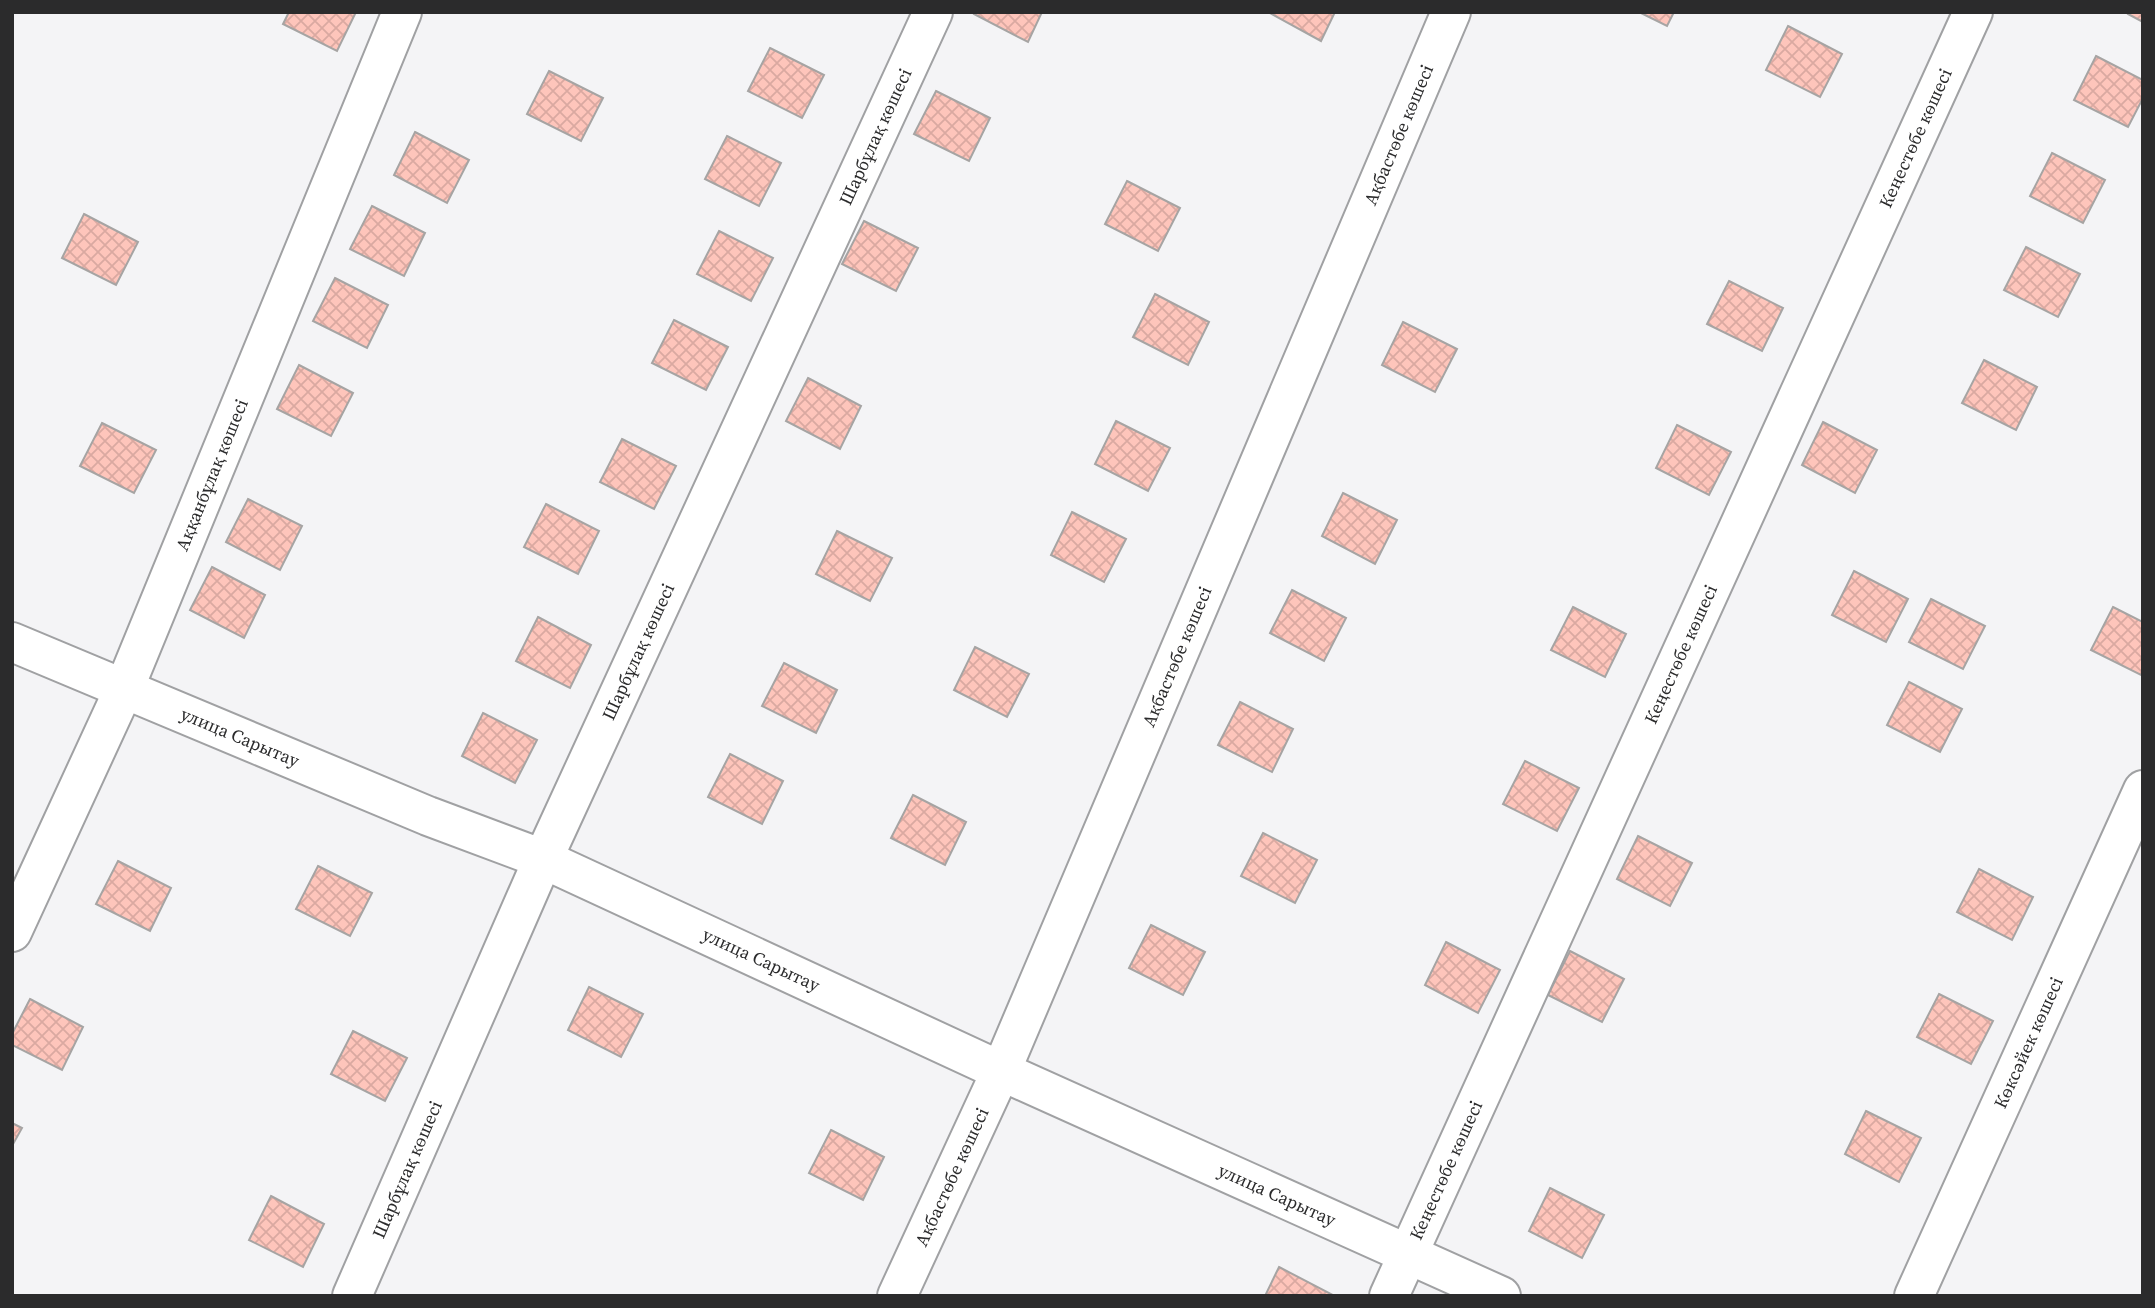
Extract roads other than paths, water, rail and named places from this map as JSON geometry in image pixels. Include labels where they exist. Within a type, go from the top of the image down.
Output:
[{"type":"street","name":"Аққанбұлақ көшесі","points":[[12,933],[124,689],[402,12]]},
{"type":"street","name":"Шарбұлақ көшесі","points":[[352,1296],[543,859],[933,12]]},
{"type":"street","name":"Ақбастөбе көшесі","points":[[897,1296],[1001,1070],[1451,12]]},
{"type":"street","name":"Кеңестөбе көшесі","points":[[1389,1296],[1973,12]]},
{"type":"street","name":"улица Сарытау","points":[[12,642],[428,816],[543,859],[1501,1296]]},
{"type":"street","name":"Көксәйек көшесі","points":[[1914,1296],[2143,790]]}]
